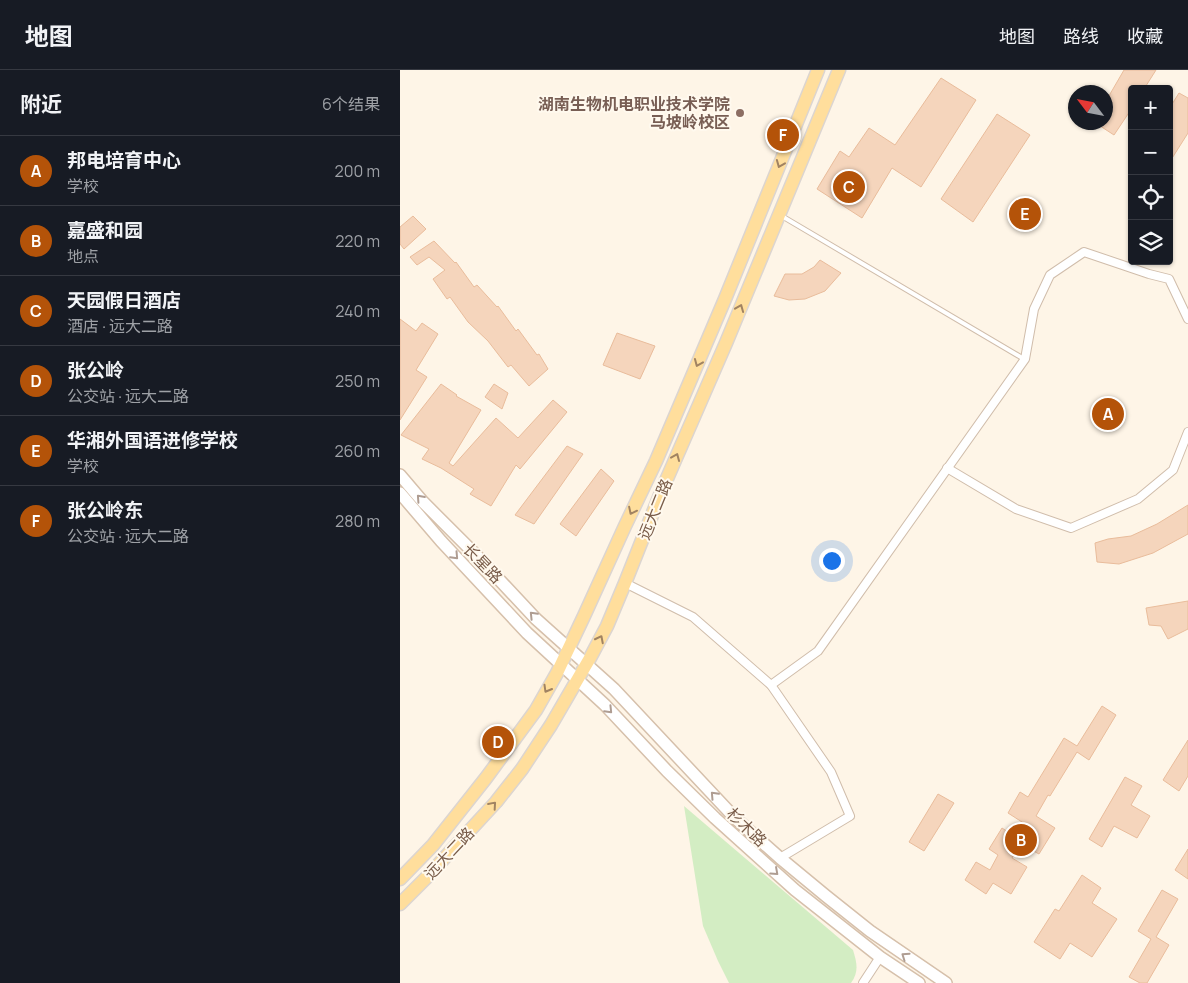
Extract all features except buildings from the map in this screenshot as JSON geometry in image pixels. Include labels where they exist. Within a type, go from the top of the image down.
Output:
[{"type":"main road","name":"远大二路","points":[[400,879],[433,845],[511,746],[536,710],[561,664],[656,460],[725,299],[818,70]]},
{"type":"main road","name":"远大二路","points":[[400,904],[496,802],[517,776],[587,664],[607,626],[662,490],[726,343],[839,70]]},
{"type":"main road","name":"长星路","points":[[400,475],[423,502],[536,619],[569,648]]},
{"type":"main road","name":"长星路","points":[[400,494],[441,541],[521,626],[561,664]]},
{"type":"main road","name":"杉木路","points":[[569,648],[614,689],[735,818],[780,858],[870,931],[946,983]]},
{"type":"main road","name":"杉木路","points":[[561,664],[605,705],[667,771],[795,890],[880,957],[919,983]]},
{"type":"street","points":[[771,685],[818,651],[1025,359],[1034,309],[1050,275],[1084,252],[1169,279],[1188,319]]},
{"type":"street","points":[[947,468],[1016,509],[1071,528],[1138,499],[1173,470],[1188,432]]},
{"type":"street","points":[[625,583],[692,618],[771,685],[831,772],[850,816],[780,858]]},
{"type":"street","points":[[862,983],[880,957]]},
{"type":"lane","points":[[778,214],[1025,359]]},
{"type":"green space","points":[[684,806],[853,950],[857,967],[851,983],[729,983],[703,926]]},
{"type":"place","name":"湖南生物机电职业技术学院 马坡岭校区","points":[[740,113]]},
{"type":"place","name":"张公岭东","points":[[783,135]]},
{"type":"place","name":"天园假日酒店","points":[[849,187]]},
{"type":"place","name":"华湘外国语进修学校","points":[[1025,214]]},
{"type":"place","name":"邦电培育中心","points":[[1108,414]]},
{"type":"place","name":"张公岭","points":[[498,742]]},
{"type":"place","name":"嘉盛和园","points":[[1021,840]]}]
